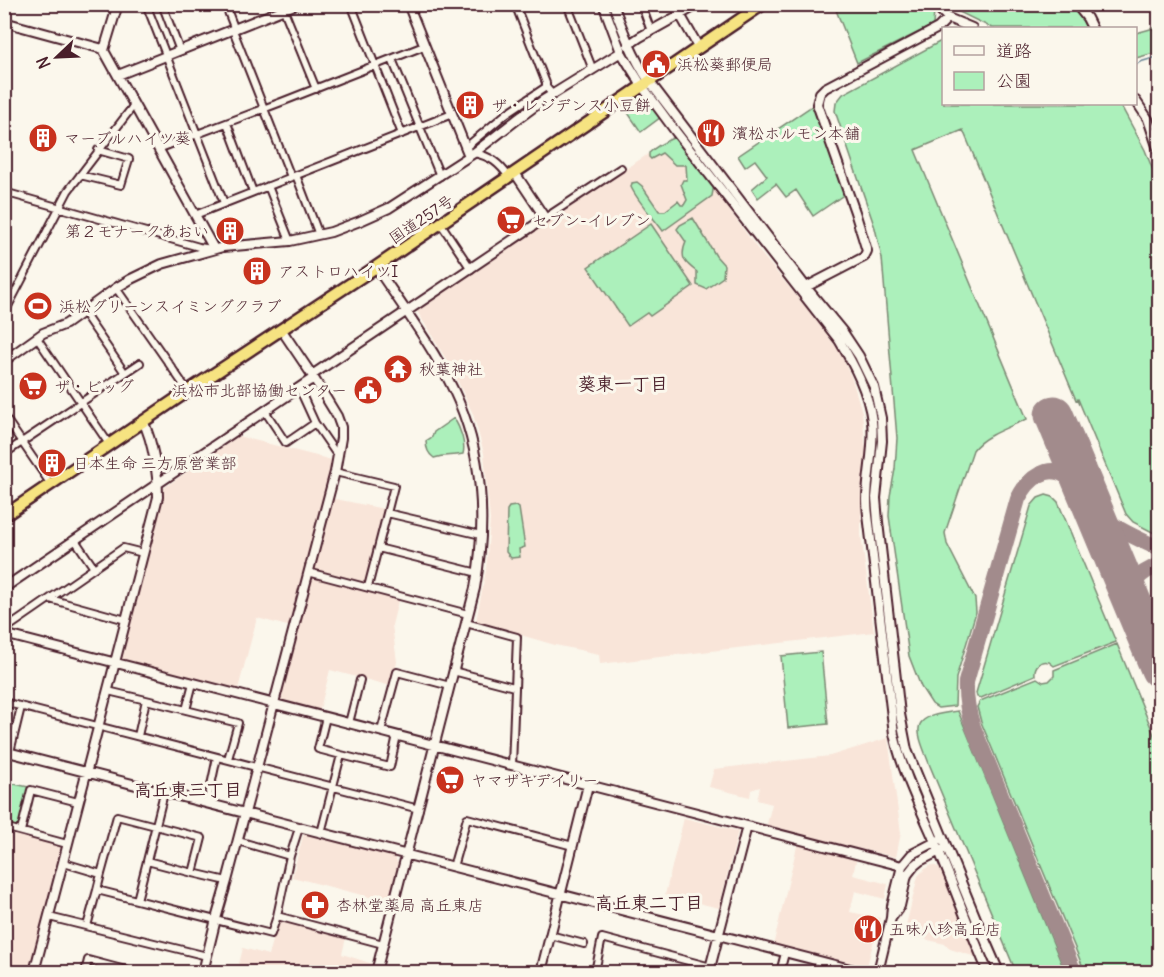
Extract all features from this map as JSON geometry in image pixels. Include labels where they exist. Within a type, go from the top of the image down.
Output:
[{"type":"highway","name":"国道257号","points":[[4,516],[50,483],[441,224],[763,4]]},
{"type":"street","points":[[104,50],[118,4]]},
{"type":"street","points":[[146,4],[224,203]]},
{"type":"street","points":[[162,4],[180,51]]},
{"type":"street","points":[[225,4],[264,109],[318,232]]},
{"type":"street","points":[[118,75],[297,4]]},
{"type":"street","points":[[351,4],[402,134]]},
{"type":"street","points":[[408,4],[465,148],[471,155],[484,155],[495,160],[512,175],[545,218]]},
{"type":"street","points":[[515,4],[546,87],[553,95]]},
{"type":"street","points":[[567,4],[593,70]]},
{"type":"street","points":[[603,4],[621,52],[804,290],[843,332],[859,356],[874,387],[881,418],[882,441],[876,498],[878,522],[900,714],[907,750],[988,972]]},
{"type":"street","points":[[613,4],[645,84]]},
{"type":"street","points":[[640,4],[651,30]]},
{"type":"street","points":[[674,4],[699,48]]},
{"type":"street","points":[[628,45],[699,4]]},
{"type":"street","points":[[934,4],[948,18],[970,27]]},
{"type":"street","points":[[1076,4],[1092,27]]},
{"type":"street","points":[[283,8],[316,89]]},
{"type":"street","points":[[804,290],[864,257],[867,251],[818,104],[820,93],[825,88],[938,28],[948,18]]},
{"type":"street","points":[[4,22],[104,50],[214,249]]},
{"type":"street","points":[[158,149],[424,46]]},
{"type":"street","points":[[4,361],[43,333],[66,324],[116,288],[162,264],[223,247],[318,232],[332,232],[379,212],[438,173],[471,155],[519,118],[621,52]]},
{"type":"street","points":[[392,58],[438,173]]},
{"type":"street","points":[[465,148],[507,113],[546,87]]},
{"type":"street","points":[[1137,102],[1148,119],[1160,155]]},
{"type":"street","points":[[4,314],[68,191],[134,105]]},
{"type":"street","points":[[195,215],[452,114]]},
{"type":"street","points":[[1148,119],[1160,122]]},
{"type":"street","points":[[227,123],[253,192]]},
{"type":"street","points":[[80,175],[121,185],[129,159],[98,150]]},
{"type":"street","points":[[4,588],[299,388],[344,353],[621,168]]},
{"type":"street","points":[[268,186],[288,238]]},
{"type":"street","points":[[4,192],[199,247],[214,249]]},
{"type":"street","points":[[441,224],[471,269]]},
{"type":"street","points":[[376,267],[407,312],[449,382],[466,422],[478,469],[482,535],[478,573],[466,623],[376,972]]},
{"type":"street","points":[[116,288],[188,391]]},
{"type":"street","points":[[82,312],[125,373]]},
{"type":"street","points":[[203,972],[335,472],[341,438],[341,427],[337,416],[281,329]]},
{"type":"street","points":[[37,338],[109,444]]},
{"type":"street","points":[[4,454],[140,363]]},
{"type":"street","points":[[299,388],[315,423],[337,455]]},
{"type":"street","points":[[265,411],[286,443],[315,423]]},
{"type":"street","points":[[4,416],[50,483]]},
{"type":"street","points":[[34,972],[158,497],[158,484],[147,430],[143,421]]},
{"type":"street","points":[[335,472],[394,486],[368,587]]},
{"type":"street","points":[[387,513],[482,535]]},
{"type":"street","points":[[75,540],[94,568]]},
{"type":"street","points":[[378,548],[478,573]]},
{"type":"street","points":[[143,553],[123,549],[10,626],[7,635],[902,866]]},
{"type":"street","points":[[308,572],[468,614]]},
{"type":"street","points":[[50,599],[126,620]]},
{"type":"street","points":[[466,623],[517,637],[512,766]]},
{"type":"street","points":[[453,671],[514,687]]},
{"type":"street","points":[[381,731],[397,672],[450,686]]},
{"type":"street","points":[[349,723],[360,680]]},
{"type":"street","points":[[186,710],[193,683]]},
{"type":"street","points":[[108,691],[238,723],[228,759]]},
{"type":"street","points":[[138,736],[146,700]]},
{"type":"street","points":[[4,702],[419,809]]},
{"type":"street","points":[[21,707],[8,752],[862,972]]},
{"type":"street","points":[[326,717],[318,749],[341,755],[390,767],[398,735]]},
{"type":"street","points":[[321,832],[341,755]]},
{"type":"street","points":[[207,804],[218,758]]},
{"type":"street","points":[[541,972],[588,785]]},
{"type":"street","points":[[21,831],[32,790],[78,802]]},
{"type":"street","points":[[137,900],[164,793]]},
{"type":"street","points":[[87,926],[117,816],[202,838],[193,873]]},
{"type":"street","points":[[453,867],[467,818],[573,846]]},
{"type":"street","points":[[595,972],[602,938],[710,970],[747,826]]},
{"type":"street","points":[[4,827],[67,843]]},
{"type":"street","points":[[97,890],[271,934],[298,828]]},
{"type":"street","points":[[878,972],[902,866],[912,854],[939,840]]},
{"type":"street","points":[[238,841],[290,856]]},
{"type":"street","points":[[891,918],[900,906],[907,875],[920,861],[943,850]]},
{"type":"street","points":[[943,850],[999,972]]},
{"type":"street","points":[[147,861],[227,881]]},
{"type":"street","points":[[64,863],[101,874]]},
{"type":"street","points":[[49,916],[207,956]]},
{"type":"street","points":[[277,916],[383,944]]},
{"type":"street","points":[[550,935],[584,944]]},
{"type":"street","points":[[780,972],[785,953]]},
{"type":"street","points":[[85,972],[88,960],[133,972]]},
{"type":"shaded area","points":[[673,137],[759,251],[840,352],[852,379],[862,412],[866,451],[861,493],[861,535],[874,632],[600,664],[599,654],[555,645],[476,622],[486,570],[490,520],[484,453],[473,414],[452,369],[417,311]]},
{"type":"shaded area","points":[[238,436],[336,461],[291,627],[257,618],[238,689],[121,659],[164,488]]},
{"type":"shaded area","points":[[331,498],[384,509],[365,584],[312,570]]},
{"type":"shaded area","points":[[310,576],[399,597],[392,625],[397,662],[391,686],[330,670],[319,713],[278,701]]},
{"type":"shaded area","points":[[888,738],[901,833],[896,857],[766,828],[772,804],[757,800],[760,787],[751,790],[750,797],[709,787],[714,769],[830,756]]},
{"type":"shaded area","points":[[684,818],[738,831],[719,908],[665,895]]},
{"type":"shaded area","points":[[4,830],[63,847],[30,970],[26,972],[5,970]]},
{"type":"shaded area","points":[[308,833],[394,856],[399,865],[389,902],[292,877],[303,836]]},
{"type":"shaded area","points":[[798,842],[857,856],[853,875],[888,884],[885,899],[855,891],[850,912],[880,918],[867,966],[773,946]]},
{"type":"shaded area","points":[[932,865],[944,869],[976,957],[950,949],[945,944],[904,934],[918,876]]},
{"type":"shaded area","points":[[280,921],[346,938],[342,954],[373,964],[371,972],[237,972],[243,948],[268,955],[277,923]]},
{"type":"green space","points":[[834,5],[927,5],[934,11],[933,25],[857,63]]},
{"type":"green space","points":[[948,5],[1069,5],[1086,27],[990,27]]},
{"type":"green space","points":[[1154,28],[1158,52],[1137,58],[1137,33]]},
{"type":"green space","points":[[942,41],[942,105],[1121,105],[1145,150],[1160,188],[1160,536],[1133,522],[1126,514],[963,130],[915,150],[1027,419],[990,436],[973,450],[945,533],[947,544],[975,599],[976,612],[956,678],[955,706],[938,708],[932,704],[921,687],[909,656],[889,516],[897,438],[882,258],[875,228],[835,111],[836,103],[843,94]]},
{"type":"green space","points":[[640,95],[647,99],[661,117],[641,132],[624,107]]},
{"type":"green space","points":[[815,104],[845,194],[813,216],[796,190],[786,197],[776,184],[758,198],[752,189],[767,176],[755,160],[745,167],[738,156]]},
{"type":"green space","points":[[675,137],[714,185],[712,196],[663,231],[631,187],[632,183],[637,182],[642,186],[659,211],[665,211],[678,201],[684,205],[687,200],[681,184],[683,180],[687,180],[686,165],[675,165],[662,153],[651,159],[649,157],[649,153],[655,148]]},
{"type":"green space","points":[[693,218],[724,265],[723,277],[706,289],[697,285],[697,272],[684,260],[683,252],[686,242],[677,229]]},
{"type":"green space","points":[[651,224],[693,286],[650,316],[647,313],[628,326],[588,267]]},
{"type":"green space","points":[[454,418],[462,436],[463,454],[434,458],[428,451],[426,441],[432,437],[434,432]]},
{"type":"green space","points":[[1046,495],[1058,502],[1116,642],[1054,666],[1049,662],[1040,663],[1035,675],[981,698],[977,697],[976,693],[1031,506],[1038,498]]},
{"type":"green space","points":[[509,507],[519,508],[525,547],[519,549],[520,557],[511,558],[506,552],[507,510]]},
{"type":"green space","points":[[1117,644],[1159,747],[1159,972],[1085,972],[981,722],[977,707],[980,701],[1037,678],[1043,682],[1049,681],[1054,676],[1054,670]]},
{"type":"green space","points":[[821,652],[828,724],[788,728],[781,656]]},
{"type":"green space","points":[[958,711],[1065,972],[1016,972],[930,766],[921,741],[920,725],[923,720],[931,716]]},
{"type":"green space","points":[[4,782],[29,787],[20,825],[15,827],[5,824]]},
{"type":"waterway","points":[[1137,64],[1160,56]]},
{"type":"waterway","points":[[441,169],[459,157]]},
{"type":"waterway","points":[[426,179],[437,172]]},
{"type":"waterway","points":[[356,219],[392,202]]},
{"type":"waterway","points":[[319,231],[340,225]]},
{"type":"waterway","points":[[289,236],[314,232]]},
{"type":"waterway","points":[[217,242],[284,237]]},
{"type":"taxiway","points":[[1074,972],[973,727],[967,705],[966,682],[1018,499],[1035,477],[1048,471],[1064,474],[1094,509],[1111,524],[1160,549]]},
{"type":"taxiway","points":[[1134,608],[1132,592],[1136,580],[1145,572],[1160,565]]},
{"type":"runway","points":[[1054,415],[1160,669]]},
{"type":"place","name":"浜松葵郵便局","points":[[656,64]]},
{"type":"place","name":"ザ・レジデンス小豆餅","points":[[470,105]]},
{"type":"place","name":"濱松ホルモン本舗","points":[[711,133]]},
{"type":"place","name":"マーブルハイツ葵","points":[[43,138]]},
{"type":"place","name":"セブン-イレブン","points":[[511,220]]},
{"type":"place","name":"第２モナークあおい","points":[[230,231]]},
{"type":"place","name":"アストロハイツI","points":[[257,271]]},
{"type":"place","name":"浜松グリーンスイミングクラブ","points":[[38,306]]},
{"type":"place","name":"秋葉神社","points":[[398,369]]},
{"type":"place","name":"ザ・ビッグ","points":[[33,386]]},
{"type":"place","name":"浜松市北部協働センター","points":[[368,390]]},
{"type":"place","name":"日本生命 三方原営業部","points":[[52,463]]},
{"type":"place","name":"ヤマザキデイリー","points":[[450,780]]},
{"type":"place","name":"杏林堂薬局 高丘東店","points":[[315,905]]},
{"type":"place","name":"五味八珍高丘店","points":[[868,929]]},
{"type":"district","name":"葵東一丁目","points":[[623,383]]},
{"type":"district","name":"高丘東三丁目","points":[[188,789]]},
{"type":"district","name":"高丘東二丁目","points":[[649,902]]}]
